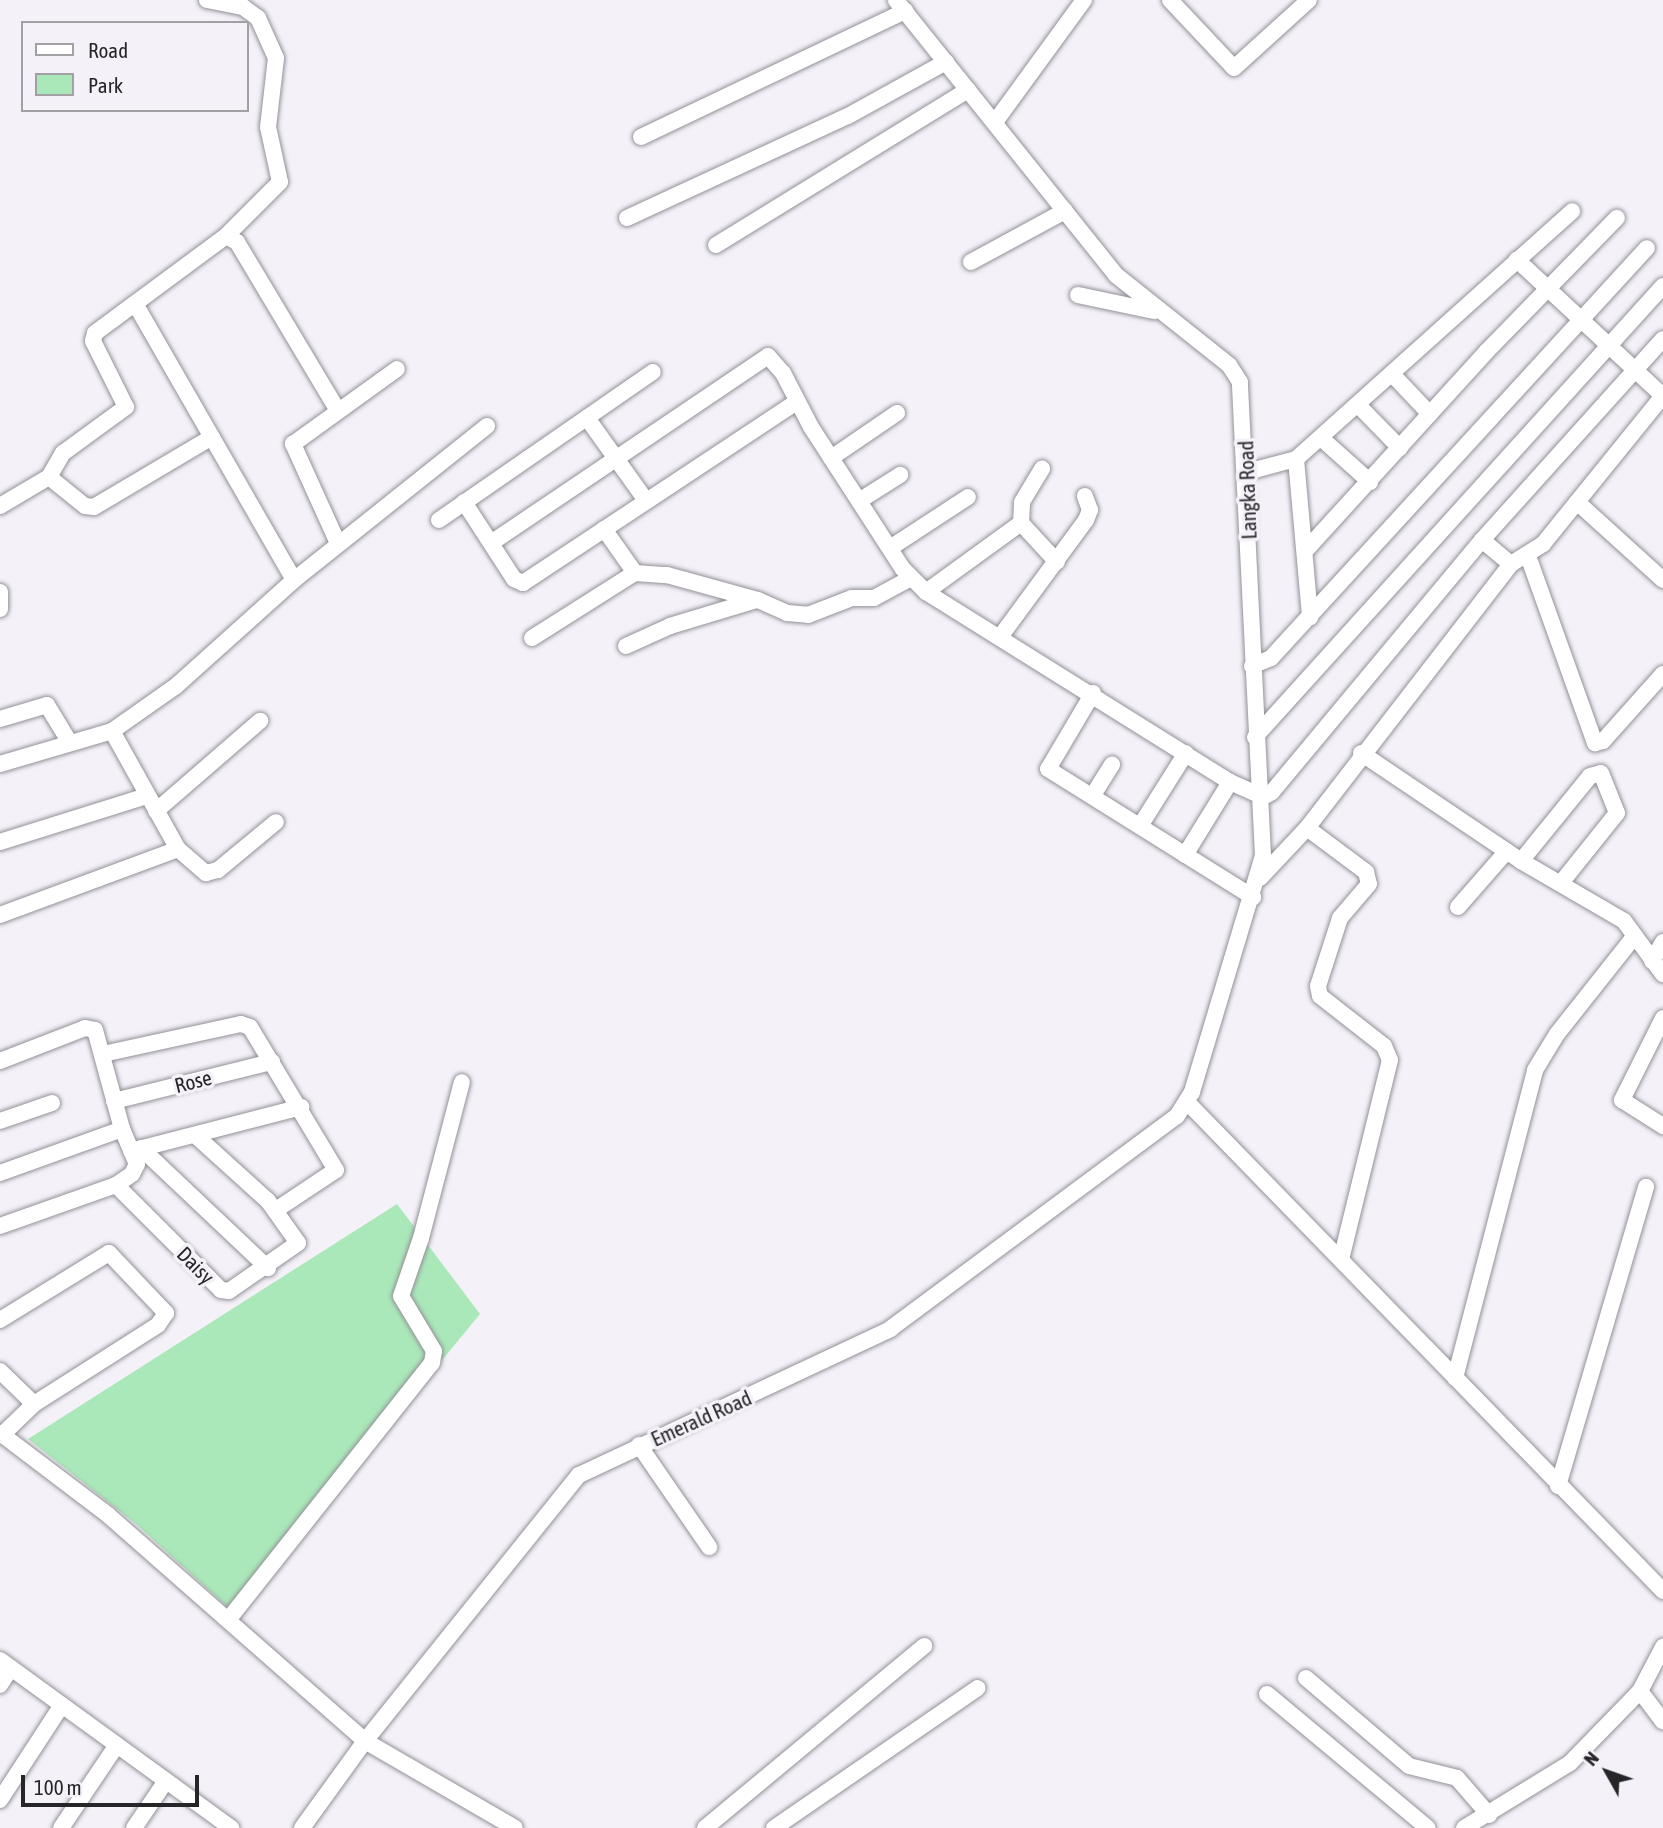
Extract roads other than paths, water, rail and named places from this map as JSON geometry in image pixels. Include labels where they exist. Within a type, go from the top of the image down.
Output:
[{"type":"street","points":[[0,506],[50,477],[63,453],[126,407],[92,336],[226,236],[280,182],[268,127],[276,58],[258,18],[243,7],[207,0]]},
{"type":"street","points":[[996,122],[1084,0]]},
{"type":"street","points":[[1170,0],[1234,68],[1309,0]]},
{"type":"street","points":[[641,137],[901,6]]},
{"type":"street","name":"Langka Road","points":[[901,6],[1116,275],[1236,373],[1242,393],[1259,797],[1259,878],[1188,1103]]},
{"type":"street","points":[[628,218],[849,116],[946,62]]},
{"type":"street","points":[[716,245],[968,90]]},
{"type":"street","points":[[971,262],[1065,211]]},
{"type":"street","points":[[1247,472],[1296,459],[1572,211]]},
{"type":"street","points":[[1305,551],[1430,414],[1617,218]]},
{"type":"street","points":[[226,236],[237,242],[337,409]]},
{"type":"street","points":[[1252,666],[1267,662],[1310,617],[1647,248]]},
{"type":"street","points":[[1259,878],[1307,828],[1360,753],[1511,564],[1528,556],[1577,502],[1663,396],[1517,260]]},
{"type":"street","points":[[1255,737],[1663,286]]},
{"type":"street","points":[[1078,295],[1158,312]]},
{"type":"street","points":[[135,303],[294,580]]},
{"type":"street","points":[[491,543],[616,461],[764,357],[771,358],[783,373],[796,402],[831,458],[890,548],[911,578],[926,592],[950,611],[1000,637],[1093,693],[1230,782],[1259,797],[1272,792],[1482,540],[1663,339]]},
{"type":"street","points":[[337,541],[293,444],[337,409],[397,369]]},
{"type":"street","points":[[439,520],[653,372]]},
{"type":"street","points":[[1392,374],[1430,414]]},
{"type":"street","points":[[464,502],[519,584],[796,402]]},
{"type":"street","points":[[1358,405],[1400,448]]},
{"type":"street","points":[[831,458],[897,414]]},
{"type":"street","points":[[587,418],[645,499]]},
{"type":"street","points":[[0,764],[112,731],[176,686],[337,541],[487,426]]},
{"type":"street","points":[[50,477],[85,506],[94,507],[212,437]]},
{"type":"street","points":[[1321,438],[1370,482]]},
{"type":"street","points":[[1296,459],[1310,617]]},
{"type":"street","points":[[1042,469],[1022,502],[1021,523],[1057,562]]},
{"type":"street","points":[[859,501],[900,475]]},
{"type":"street","points":[[1000,637],[1089,515],[1085,496]]},
{"type":"street","points":[[890,548],[968,497]]},
{"type":"street","points":[[1577,502],[1663,580]]},
{"type":"street","points":[[926,592],[1021,523]]},
{"type":"street","points":[[604,529],[635,573]]},
{"type":"street","points":[[1482,540],[1511,564]]},
{"type":"street","points":[[1528,556],[1595,743],[1603,741],[1663,674]]},
{"type":"street","points":[[532,638],[635,573],[667,575],[758,600],[787,614],[817,614],[852,598],[874,598],[911,578]]},
{"type":"street","points":[[0,592],[0,609]]},
{"type":"street","points":[[626,646],[670,626],[758,600]]},
{"type":"street","points":[[1093,693],[1047,766],[1253,897]]},
{"type":"street","points":[[0,719],[47,705],[70,743]]},
{"type":"street","points":[[156,811],[260,721]]},
{"type":"street","points":[[112,731],[178,849],[211,873],[276,822]]},
{"type":"street","points":[[1140,826],[1186,753]]},
{"type":"street","points":[[1360,753],[1521,861],[1624,921],[1663,974]]},
{"type":"street","points":[[1093,795],[1112,765]]},
{"type":"street","points":[[1521,861],[1590,776],[1601,773],[1617,810],[1616,817],[1561,883]]},
{"type":"street","points":[[1185,855],[1230,782]]},
{"type":"street","points":[[0,842],[147,796]]},
{"type":"street","points":[[1307,828],[1366,872],[1369,884],[1340,918],[1318,986],[1320,996],[1384,1046],[1390,1060],[1341,1259]]},
{"type":"street","points":[[0,915],[178,849]]},
{"type":"street","points":[[1458,907],[1507,851]]},
{"type":"street","points":[[1455,1378],[1535,1070],[1557,1034],[1634,937]]},
{"type":"street","points":[[1652,961],[1663,942]]},
{"type":"street","points":[[1662,1123],[1622,1100],[1663,1018]]},
{"type":"street","points":[[103,1054],[241,1024],[250,1027],[301,1107],[336,1170],[276,1210]]},
{"type":"street","points":[[0,1061],[89,1028],[95,1030],[122,1129],[136,1149],[268,1268]]},
{"type":"street","name":"Rose","points":[[114,1101],[272,1062]]},
{"type":"street","points":[[228,1620],[432,1363],[434,1351],[401,1296],[422,1238],[462,1083]]},
{"type":"street","points":[[0,1121],[52,1103]]},
{"type":"street","points":[[1188,1103],[1663,1591]]},
{"type":"street","name":"Emerald Road","points":[[302,1828],[365,1741],[572,1481],[639,1445],[850,1351],[890,1329],[1177,1116],[1188,1103]]},
{"type":"street","points":[[136,1149],[301,1107]]},
{"type":"street","points":[[0,1174],[122,1129]]},
{"type":"street","name":"Daisy","points":[[116,1185],[225,1292],[268,1268],[298,1243],[276,1210],[195,1135]]},
{"type":"street","points":[[0,1226],[116,1185],[138,1167],[136,1149]]},
{"type":"street","points":[[1558,1486],[1646,1186]]},
{"type":"street","points":[[0,1320],[109,1254],[164,1310],[165,1317],[158,1325],[34,1404],[1,1434],[57,1472],[365,1741],[515,1828]]},
{"type":"street","points":[[0,1371],[34,1404]]},
{"type":"street","points":[[639,1445],[709,1547]]},
{"type":"street","points":[[705,1828],[924,1646]]},
{"type":"street","points":[[1464,1828],[1570,1763],[1640,1691],[1663,1647]]},
{"type":"street","points":[[0,1685],[5,1664],[166,1780],[220,1825]]},
{"type":"street","points":[[1306,1678],[1409,1766],[1457,1778],[1489,1815]]},
{"type":"street","points":[[774,1828],[978,1688]]},
{"type":"street","points":[[1640,1691],[1663,1721]]},
{"type":"street","points":[[1267,1694],[1428,1828]]},
{"type":"street","points":[[0,1800],[62,1704]]},
{"type":"street","points":[[61,1828],[117,1745]]},
{"type":"street","points":[[134,1828],[166,1780]]}]
